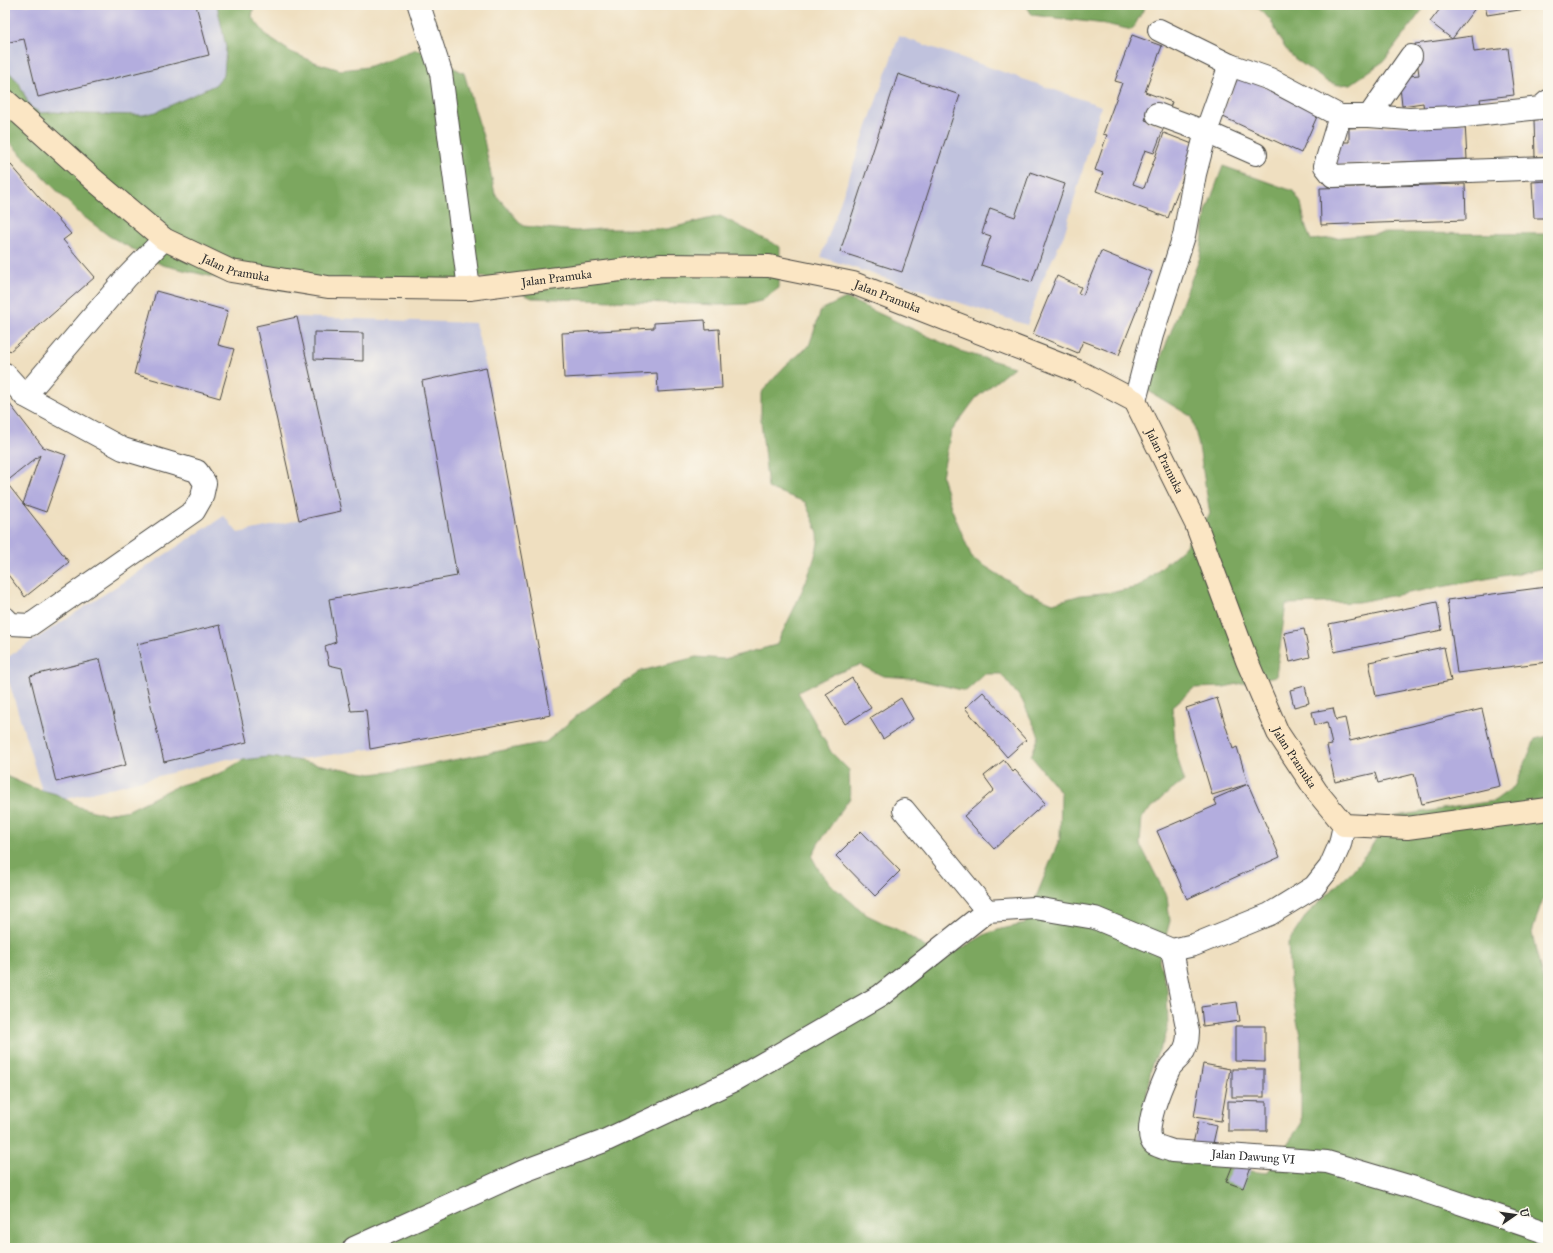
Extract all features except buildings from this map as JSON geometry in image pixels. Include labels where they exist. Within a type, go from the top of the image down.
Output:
[{"type":"main road","name":"Jalan Pramuka","points":[[5,100],[94,180],[164,239],[231,271],[328,287],[469,289],[660,265],[769,266],[852,283],[1080,372],[1135,401],[1196,524],[1247,661],[1278,733],[1316,792],[1344,824]]},
{"type":"main road","points":[[1344,824],[1407,828],[1548,809]]},
{"type":"street","points":[[419,5],[441,73],[469,289]]},
{"type":"street","points":[[1160,30],[1230,65],[1270,79],[1340,116],[1369,116],[1409,119],[1456,117],[1540,108],[1548,101]]},
{"type":"street","points":[[1369,116],[1411,56]]},
{"type":"street","points":[[1135,401],[1152,335],[1184,236],[1195,174],[1206,132],[1230,65]]},
{"type":"street","points":[[1158,114],[1206,132],[1256,154]]},
{"type":"street","points":[[1340,116],[1325,166],[1333,176],[1548,168]]},
{"type":"street","points":[[25,396],[126,278],[164,239]]},
{"type":"street","points":[[5,374],[25,396],[123,449],[198,471],[205,483],[202,497],[194,511],[30,625],[11,624],[5,618]]},
{"type":"street","points":[[904,810],[987,911]]},
{"type":"street","points":[[354,1248],[524,1171],[602,1142],[733,1081],[880,996],[987,911],[1035,908],[1095,918],[1172,950],[1194,945],[1270,914],[1314,887],[1330,867],[1340,844],[1344,824]]},
{"type":"street","name":"Jalan Dawung VI","points":[[1172,950],[1188,1032],[1188,1042],[1181,1055],[1173,1062],[1158,1096],[1149,1127],[1151,1139],[1154,1144],[1172,1151],[1327,1162],[1415,1188],[1548,1233]]},
{"type":"shaded area","points":[[5,5],[217,5],[226,47],[224,75],[215,85],[156,112],[143,115],[54,112],[41,113],[30,107],[19,83],[5,74]]},
{"type":"shaded area","points":[[899,36],[1101,106],[1064,235],[1041,283],[1027,325],[821,257]]},
{"type":"shaded area","points":[[297,317],[475,323],[486,367],[551,715],[370,749],[295,760],[227,759],[46,804],[5,669],[5,659],[224,516],[238,533],[340,511]]},
{"type":"shaded area","points":[[1548,913],[1548,1017],[1546,993],[1546,916]]},
{"type":"green space","points":[[217,5],[254,5],[252,17],[268,37],[291,52],[317,63],[341,70],[367,67],[416,49],[464,73],[484,140],[495,194],[523,226],[576,231],[601,229],[667,229],[720,216],[780,247],[779,288],[761,301],[748,304],[719,305],[532,298],[483,277],[337,295],[252,286],[162,265],[109,236],[79,213],[5,138],[5,71],[10,73],[19,83],[30,107],[41,113],[54,112],[143,115],[156,112],[215,85],[224,75],[226,47]]},
{"type":"green space","points":[[1026,5],[1146,5],[1132,30],[1105,24],[1032,15]]},
{"type":"green space","points":[[1254,5],[1426,5],[1384,61],[1351,84],[1338,85],[1326,81],[1294,58],[1285,48],[1271,21]]},
{"type":"green space","points":[[1223,166],[1293,191],[1301,203],[1306,228],[1311,240],[1385,233],[1548,234],[1548,567],[1358,602],[1286,604],[1276,676],[1224,687],[1194,688],[1172,707],[1176,752],[1184,781],[1164,796],[1142,817],[1140,844],[1167,897],[1170,921],[1159,960],[1167,988],[1168,1028],[1164,1041],[1152,1064],[1147,1091],[1147,1104],[1168,1143],[1201,1162],[1241,1170],[1267,1173],[1301,1124],[1301,1041],[1290,983],[1288,943],[1307,914],[1353,870],[1369,850],[1390,817],[1494,801],[1516,785],[1535,739],[1548,736],[1548,887],[1532,933],[1546,993],[1548,1017],[1548,1248],[5,1248],[5,767],[6,776],[31,787],[56,794],[79,807],[104,814],[129,810],[177,786],[221,773],[243,760],[268,757],[295,760],[371,774],[397,771],[546,742],[579,714],[641,671],[696,657],[724,659],[776,645],[803,589],[815,557],[818,544],[818,534],[805,502],[768,488],[761,421],[761,393],[785,366],[809,346],[821,310],[846,298],[960,351],[1014,367],[976,398],[951,432],[942,476],[951,507],[972,558],[1023,590],[1053,603],[1081,595],[1114,592],[1138,587],[1183,549],[1210,514],[1199,447],[1192,417],[1145,389],[1158,365],[1200,257],[1206,212]],"holes":[[[860,665],[883,676],[911,678],[966,691],[985,674],[1001,674],[1022,700],[1039,736],[1031,756],[1061,793],[1060,838],[1025,924],[986,934],[943,959],[904,933],[867,915],[827,880],[819,870],[812,857],[818,844],[850,798],[849,770],[831,752],[798,692],[834,674]]]}]
